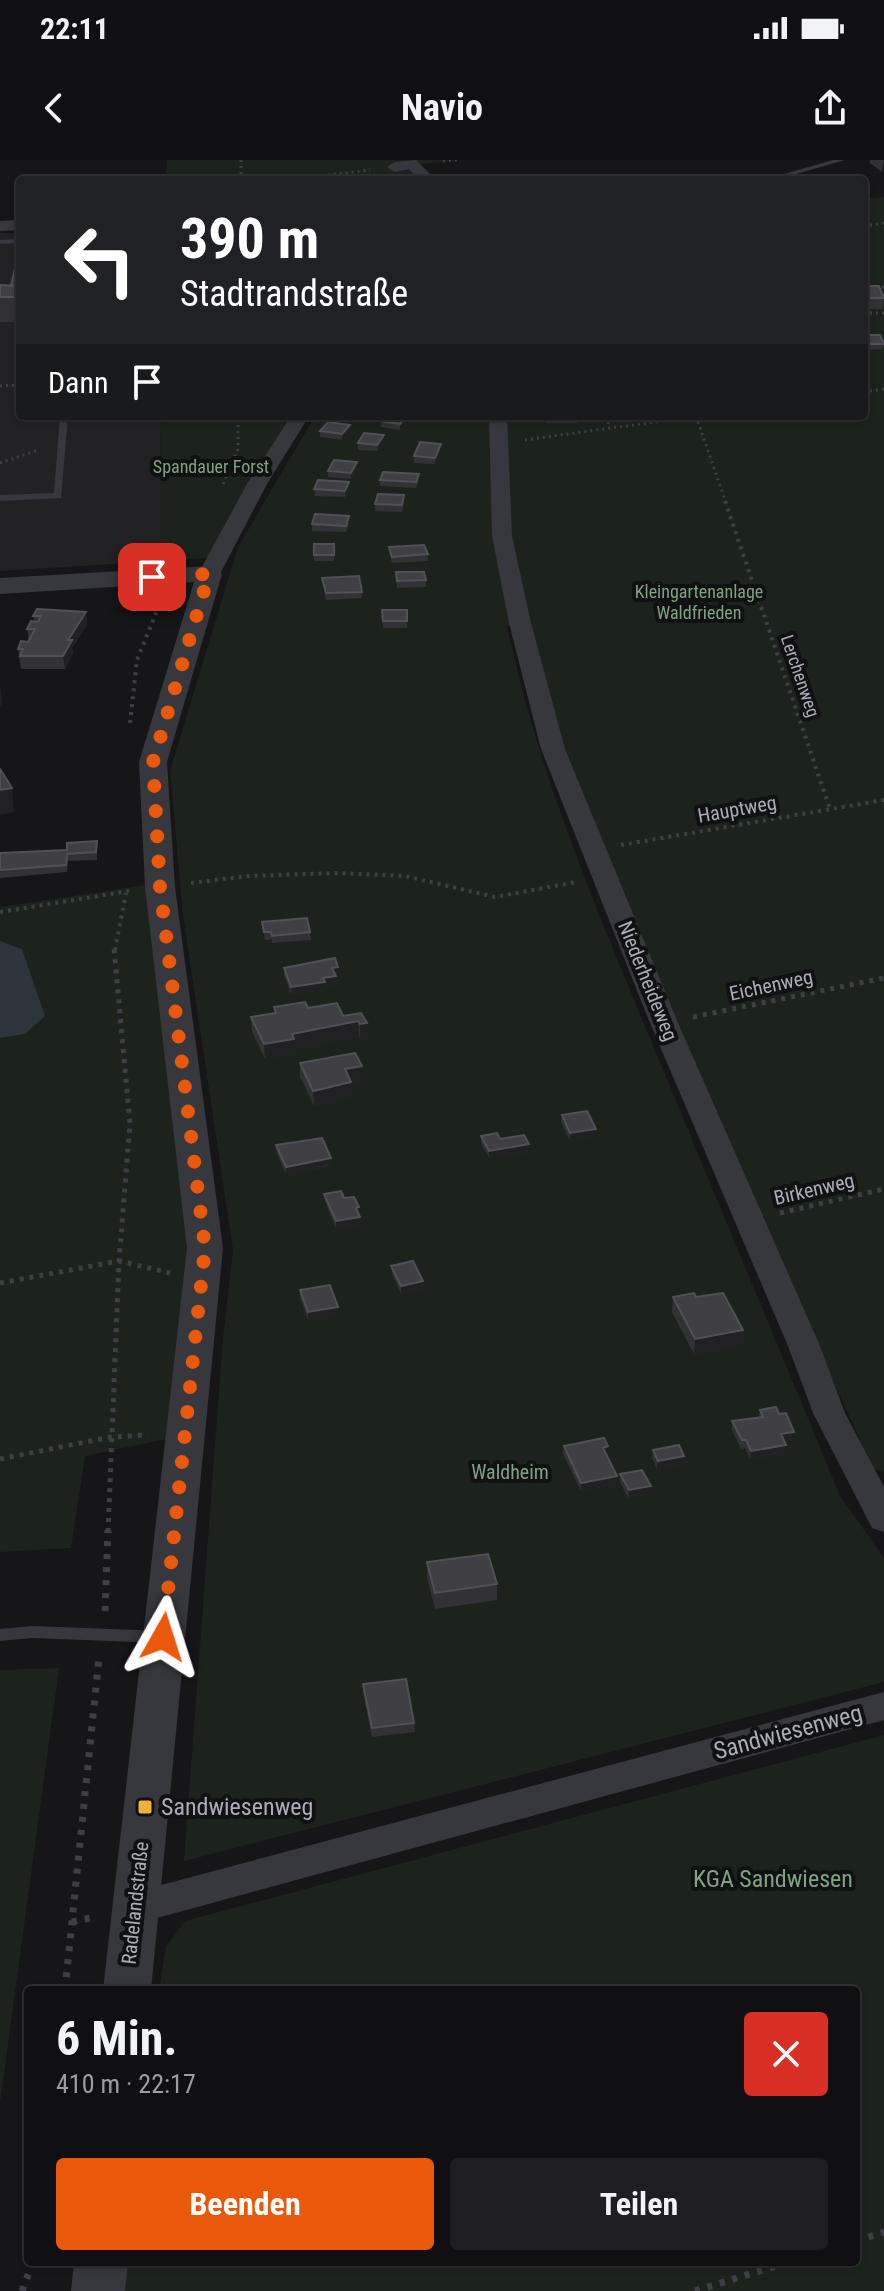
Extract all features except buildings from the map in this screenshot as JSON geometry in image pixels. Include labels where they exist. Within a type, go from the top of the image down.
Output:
[{"type":"street","points":[[395,167],[413,164],[424,176]]},
{"type":"street","name":"Radelandstraße","points":[[127,1986],[205,1248],[138,887],[153,762],[209,574],[257,484],[297,420]]},
{"type":"street","name":"Niederheideweg","points":[[498,420],[502,536],[520,623],[553,749],[664,1023],[752,1220],[829,1413],[884,1520]]},
{"type":"street","points":[[0,586],[209,574]]},
{"type":"street","name":"Sandwiesenweg","points":[[135,1908],[884,1706]]},
{"type":"street","points":[[98,2291],[101,2266]]},
{"type":"lane","points":[[782,176],[841,160]]},
{"type":"lane","points":[[0,498],[58,496],[64,420]]},
{"type":"lane","points":[[0,1635],[33,1632],[163,1637]]},
{"type":"path","points":[[320,176],[395,167]]},
{"type":"path","points":[[217,496],[238,449],[238,420]]},
{"type":"path","points":[[608,420],[609,428]]},
{"type":"path","points":[[499,444],[668,420]]},
{"type":"path","name":"Lerchenweg","points":[[699,420],[830,809]]},
{"type":"path","points":[[0,463],[63,443]]},
{"type":"path","points":[[129,725],[133,667],[146,630],[175,576]]},
{"type":"path","name":"Hauptweg","points":[[595,850],[884,800]]},
{"type":"path","points":[[0,912],[138,887],[248,876],[338,873],[405,876],[495,897],[605,875]]},
{"type":"path","points":[[65,1986],[101,1635],[108,1594],[119,1261],[130,1124],[114,943],[138,887]]},
{"type":"path","name":"Eichenweg","points":[[664,1023],[884,978]]},
{"type":"path","name":"Birkenweg","points":[[752,1220],[884,1189]]},
{"type":"path","points":[[0,1283],[119,1261],[160,1272],[202,1277]]},
{"type":"path","points":[[0,1459],[111,1437],[185,1434]]},
{"type":"path","points":[[860,2240],[884,2232]]},
{"type":"path","points":[[22,2291],[31,2266]]},
{"type":"path","points":[[695,2291],[776,2266]]},
{"type":"shaded area","points":[[0,233],[16,233],[16,420],[160,420],[162,561],[0,571]]},
{"type":"shaded area","points":[[0,941],[22,949],[45,1016],[25,1034],[0,1038]]},
{"type":"green space","points":[[167,160],[458,160],[414,165],[424,176],[166,176]]},
{"type":"green space","points":[[884,197],[884,1472],[873,1468],[813,1337],[752,1220],[512,626],[507,626],[536,738],[615,954],[840,1496],[884,1558],[884,1682],[184,1861],[223,1338],[233,1250],[183,915],[170,771],[238,547],[313,420],[868,420],[868,199]]},
{"type":"green space","name":"Spandauer Forst","points":[[160,420],[298,420],[217,557],[162,561]]},
{"type":"green space","points":[[146,885],[193,1249],[171,1438],[85,1456],[71,1548],[0,1552],[0,1038],[25,1034],[22,949],[0,941],[0,907]]},
{"type":"green space","points":[[59,1668],[0,2103],[0,1670]]},
{"type":"green space","name":"KGA Sandwiesen","points":[[884,1735],[884,2291],[111,2291],[114,2266],[860,2266],[860,1986],[160,1986],[166,1947],[185,1921]]},
{"type":"place","name":"Sandwiesenweg","points":[[145,1807]]},
{"type":"route","points":[[152,577],[209,574],[153,762],[160,887],[205,1248],[163,1637]]},
{"type":"park label","name":"Kleingartenanlage Waldfrieden","points":[[699,602]]},
{"type":"park label","name":"Waldheim","points":[[510,1472]]}]
